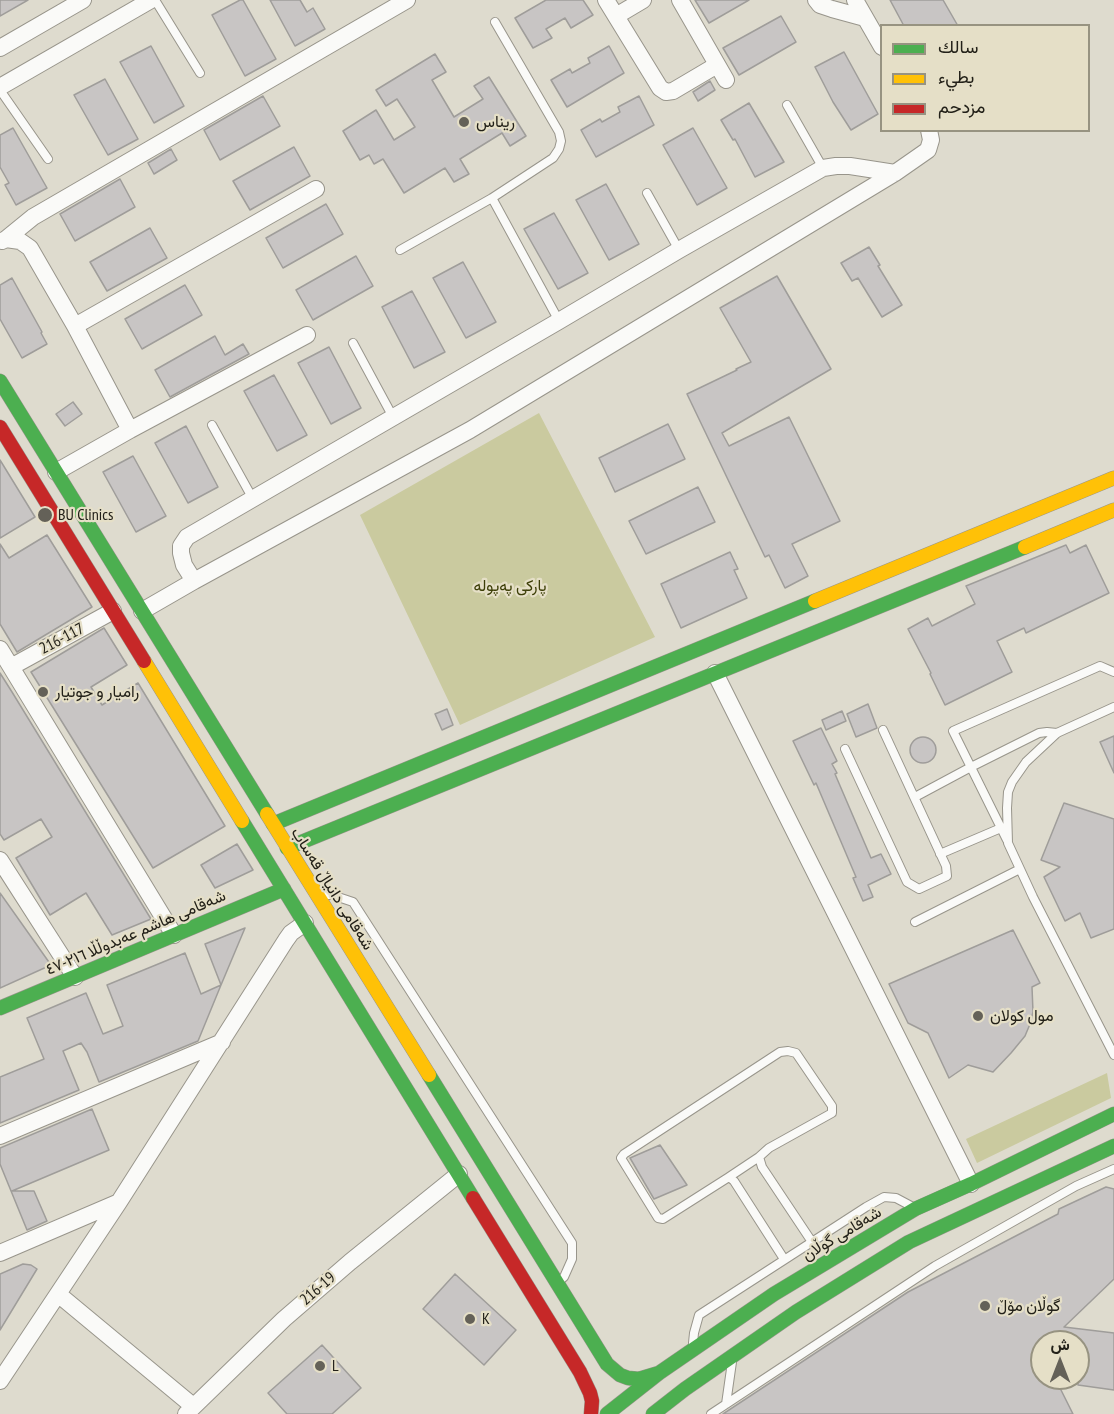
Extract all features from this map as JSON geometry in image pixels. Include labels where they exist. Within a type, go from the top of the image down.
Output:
[{"type":"street","points":[[0,48],[83,0]]},
{"type":"street","points":[[0,89],[153,0]]},
{"type":"street","points":[[3,240],[33,217],[407,0]]},
{"type":"street","points":[[606,0],[660,88],[666,92],[673,91],[717,65]]},
{"type":"street","points":[[616,16],[643,0]]},
{"type":"street","points":[[680,0],[726,80]]},
{"type":"street","points":[[816,0],[832,9],[865,18]]},
{"type":"street","points":[[855,0],[880,44]]},
{"type":"street","points":[[142,611],[470,430],[895,173],[928,150],[931,140],[929,132]]},
{"type":"street","points":[[194,581],[184,565],[181,553],[187,537],[679,250],[823,168],[843,166],[895,173]]},
{"type":"street","points":[[75,326],[316,189]]},
{"type":"street","points":[[3,240],[20,241],[30,248],[75,326],[130,430]]},
{"type":"street","points":[[56,472],[307,335]]},
{"type":"street","name":"شەقامی دانیاڵ قەساب","points":[[0,381],[605,1361],[613,1370],[628,1377],[639,1379],[660,1373]]},
{"type":"street","points":[[0,427],[580,1372],[590,1393],[591,1414]]},
{"type":"street","points":[[273,824],[1114,478]]},
{"type":"street","points":[[288,848],[1114,510]]},
{"type":"street","name":"216-117","points":[[11,667],[113,611]]},
{"type":"street","points":[[0,649],[174,935]]},
{"type":"street","points":[[715,673],[971,1184]]},
{"type":"street","points":[[179,719],[201,707]]},
{"type":"street","points":[[0,860],[6,880],[75,977]]},
{"type":"street","name":"شەقامی هاشم عەبدوڵڵا ٢١٦-٤٧","points":[[0,1008],[284,889]]},
{"type":"street","points":[[0,1381],[119,1202],[286,940],[291,933],[305,923]]},
{"type":"street","points":[[0,1136],[222,1042]]},
{"type":"street","name":"شەقامی گوڵان","points":[[607,1414],[660,1373],[774,1294],[915,1209],[1114,1114]]},
{"type":"street","points":[[653,1414],[796,1312],[909,1242],[1113,1147]]},
{"type":"street","name":"216-19","points":[[189,1410],[284,1319],[459,1174]]},
{"type":"street","points":[[0,1253],[119,1202]]},
{"type":"street","points":[[58,1294],[189,1410]]},
{"type":"street","points":[[580,1372],[584,1375],[597,1376],[605,1366],[605,1361]]},
{"type":"lane","points":[[153,0],[200,73]]},
{"type":"lane","points":[[400,250],[492,198],[553,158],[559,149],[561,141],[559,132],[495,21]]},
{"type":"lane","points":[[0,89],[48,159]]},
{"type":"lane","points":[[787,105],[823,168]]},
{"type":"lane","points":[[647,193],[679,250]]},
{"type":"lane","points":[[492,198],[559,321]]},
{"type":"lane","points":[[353,343],[393,417]]},
{"type":"lane","points":[[212,425],[253,499]]},
{"type":"lane","points":[[1114,672],[1100,666],[953,731],[1114,1055]]},
{"type":"lane","points":[[1008,843],[1008,792],[1026,762],[1057,733],[1114,707]]},
{"type":"lane","points":[[844,749],[907,882],[919,889],[947,876],[946,866],[883,730]]},
{"type":"lane","points":[[915,797],[1039,733],[1057,733]]},
{"type":"lane","points":[[940,854],[1001,828]]},
{"type":"lane","points":[[915,922],[1020,869]]},
{"type":"lane","points":[[316,894],[332,895],[353,902],[572,1243],[572,1258],[564,1277],[557,1283]]},
{"type":"lane","points":[[780,1052],[796,1053],[831,1106],[832,1113],[769,1148],[729,1177],[663,1220],[658,1218],[621,1158],[780,1052]]},
{"type":"lane","points":[[759,1157],[762,1167],[812,1242]]},
{"type":"lane","points":[[711,1414],[935,1266],[1076,1186],[1114,1169]]},
{"type":"lane","points":[[729,1177],[784,1260]]},
{"type":"lane","points":[[693,1350],[694,1333],[699,1315],[866,1207],[884,1197],[896,1198],[915,1209]]},
{"type":"lane","points":[[726,1404],[734,1355]]},
{"type":"green space","name":"پارکی پەپولە","points":[[539,413],[655,637],[460,725],[360,515]]},
{"type":"green space","points":[[1107,1073],[1111,1098],[977,1163],[966,1139]]},
{"type":"building","points":[[0,0],[28,0],[0,16]]},
{"type":"building","points":[[243,0],[276,59],[245,76],[212,15]]},
{"type":"building","points":[[270,0],[300,0],[307,12],[313,8],[325,29],[295,46]]},
{"type":"building","points":[[546,0],[583,0],[593,15],[571,28],[565,18],[546,29],[552,38],[533,48],[515,18]]},
{"type":"building","points":[[695,0],[749,0],[709,23]]},
{"type":"building","points":[[890,0],[943,0],[957,24],[903,24]]},
{"type":"building","points":[[781,16],[796,42],[739,75],[723,48]]},
{"type":"building","points":[[151,46],[184,106],[154,123],[120,62]]},
{"type":"building","points":[[609,46],[624,73],[567,107],[551,80],[570,69],[572,73],[590,63],[588,58]]},
{"type":"building","points":[[844,52],[878,114],[851,130],[815,67]]},
{"type":"building","name":"ريناس","points":[[435,54],[446,72],[432,80],[454,117],[483,99],[474,86],[489,77],[526,136],[510,146],[502,133],[460,159],[469,174],[454,182],[445,168],[404,193],[383,159],[374,164],[369,155],[360,160],[343,131],[376,110],[394,140],[415,127],[397,99],[386,106],[376,90]]},
{"type":"building","points":[[105,79],[138,139],[108,155],[74,95]]},
{"type":"building","points":[[710,81],[715,90],[698,101],[693,92]]},
{"type":"building","points":[[263,96],[280,126],[220,160],[204,130]]},
{"type":"building","points":[[639,96],[654,125],[596,157],[581,130],[600,119],[602,122],[620,112],[618,107]]},
{"type":"building","points":[[749,103],[784,162],[755,177],[735,139],[733,140],[721,120]]},
{"type":"building","points":[[13,128],[47,188],[16,205],[5,185],[9,183],[0,167],[0,135]]},
{"type":"building","points":[[693,128],[727,188],[697,205],[663,145]]},
{"type":"building","points":[[294,147],[310,176],[250,210],[233,181]]},
{"type":"building","points":[[171,149],[177,160],[154,174],[148,163]]},
{"type":"building","points":[[120,179],[135,207],[75,241],[60,214]]},
{"type":"building","points":[[606,184],[639,244],[609,260],[576,200]]},
{"type":"building","points":[[326,204],[343,234],[283,268],[266,238]]},
{"type":"building","points":[[554,213],[588,273],[558,289],[524,229]]},
{"type":"building","points":[[150,228],[167,258],[107,291],[90,262]]},
{"type":"building","points":[[869,247],[902,305],[882,317],[858,278],[852,281],[841,263]]},
{"type":"building","points":[[356,256],[373,286],[313,320],[296,290]]},
{"type":"building","points":[[463,262],[496,322],[466,338],[433,278]]},
{"type":"building","points":[[777,276],[831,369],[722,433],[729,446],[789,417],[840,521],[792,544],[808,576],[785,588],[769,555],[765,557],[687,394],[751,362],[720,308]]},
{"type":"building","points":[[12,278],[47,344],[22,358],[0,319],[0,285]]},
{"type":"building","points":[[185,285],[202,315],[142,349],[125,319]]},
{"type":"building","points":[[412,291],[445,352],[414,368],[382,307]]},
{"type":"building","points":[[215,336],[225,355],[243,344],[249,354],[170,397],[155,370]]},
{"type":"building","points":[[329,347],[361,408],[331,424],[298,363]]},
{"type":"building","points":[[274,375],[307,435],[277,451],[244,391]]},
{"type":"building","points":[[73,402],[82,414],[65,426],[56,414]]},
{"type":"building","points":[[668,424],[685,459],[615,492],[599,458]]},
{"type":"building","points":[[186,426],[218,487],[188,503],[155,443]]},
{"type":"building","points":[[133,456],[166,516],[136,532],[103,472]]},
{"type":"building","points":[[0,460],[35,517],[0,538]]},
{"type":"building","points":[[698,487],[715,522],[646,554],[629,521]]},
{"type":"building","points":[[47,535],[92,607],[17,652],[0,624],[0,544],[9,558]]},
{"type":"building","points":[[1066,545],[1070,553],[1086,545],[1109,593],[1026,633],[1024,628],[997,641],[1012,672],[945,705],[908,629],[928,618],[932,626],[975,604],[966,586]]},
{"type":"building","points":[[730,552],[738,569],[734,570],[747,598],[681,628],[661,584]]},
{"type":"building","points":[[104,628],[127,665],[91,687],[102,705],[138,683],[225,826],[153,868],[31,672]]},
{"type":"building","points":[[0,673],[151,919],[112,935],[86,893],[50,915],[16,858],[52,837],[41,819],[4,840],[0,834]]},
{"type":"building","points":[[868,704],[877,728],[856,737],[847,714]]},
{"type":"building","points":[[447,709],[453,725],[442,730],[435,714]]},
{"type":"building","points":[[842,711],[846,721],[826,730],[822,720]]},
{"type":"building","points":[[821,728],[837,761],[832,764],[837,773],[835,774],[871,858],[881,854],[891,874],[868,885],[873,897],[863,901],[853,878],[856,877],[816,783],[814,785],[793,741]]},
{"type":"building","points":[[1114,736],[1114,773],[1100,742]]},
{"type":"building","points":[[923,737],[932,741],[936,750],[932,759],[923,763],[914,759],[910,750],[914,741]]},
{"type":"building","points":[[1064,803],[1114,819],[1114,929],[1091,938],[1080,913],[1065,921],[1044,877],[1060,867],[1041,860]]},
{"type":"building","points":[[237,844],[253,870],[215,888],[201,865]]},
{"type":"building","points":[[0,893],[51,965],[0,988]]},
{"type":"building","points":[[245,928],[221,985],[205,944]]},
{"type":"building","points":[[1013,930],[1040,983],[1032,987],[1033,1012],[1025,1036],[993,1072],[968,1065],[949,1078],[928,1033],[908,1023],[889,984]]},
{"type":"building","points":[[185,953],[201,994],[221,985],[198,1041],[99,1082],[81,1043],[63,1051],[79,1090],[0,1123],[0,1077],[44,1059],[27,1018],[86,993],[103,1034],[123,1026],[107,985]]},
{"type":"building","points":[[92,1109],[109,1150],[12,1191],[34,1191],[47,1221],[27,1230],[0,1164],[0,1148]]},
{"type":"building","points":[[660,1145],[687,1185],[654,1199],[630,1158]]},
{"type":"building","name":"گوڵان مۆڵ","points":[[1106,1187],[1114,1189],[1114,1279],[1064,1327],[1089,1330],[1030,1330],[1030,1390],[1061,1390],[1073,1414],[723,1414],[908,1292],[1058,1214],[1059,1209]]},
{"type":"building","points":[[23,1264],[37,1269],[0,1330],[0,1274]]},
{"type":"building","name":"K","points":[[455,1274],[516,1330],[484,1365],[423,1309]]},
{"type":"building","name":"گوڵان مۆڵ","points":[[1090,1330],[1114,1333],[1114,1390],[1090,1387]]},
{"type":"building","name":"L","points":[[322,1345],[361,1388],[332,1414],[287,1414],[268,1393]]},
{"type":"traffic: fast","points":[[0,381],[267,814]]},
{"type":"traffic: fast","points":[[287,848],[1025,547]]},
{"type":"traffic: fast","points":[[273,824],[815,601]]},
{"type":"traffic: fast","points":[[242,821],[473,1198]]},
{"type":"traffic: fast","points":[[0,1008],[284,889]]},
{"type":"traffic: fast","points":[[429,1075],[607,1364],[620,1375],[628,1378],[639,1379],[659,1373]]},
{"type":"traffic: fast","points":[[607,1414],[659,1373],[774,1294],[915,1209],[1114,1114]]},
{"type":"traffic: fast","points":[[653,1414],[796,1312],[909,1242],[1114,1146]]},
{"type":"traffic: slow","points":[[815,601],[1114,478]]},
{"type":"traffic: slow","points":[[1025,547],[1114,510]]},
{"type":"traffic: slow","points":[[144,661],[242,821]]},
{"type":"traffic: slow","points":[[267,814],[429,1075]]},
{"type":"traffic: jam","points":[[0,427],[144,661]]},
{"type":"traffic: jam","points":[[473,1198],[580,1372],[590,1393],[591,1414]]},
{"type":"place","name":"ريناس","points":[[464,122]]},
{"type":"place","name":"BU Clinics","points":[[45,515]]},
{"type":"place","name":"رامیار و جوتیار","points":[[43,692]]},
{"type":"place","name":"مول كولان","points":[[978,1016]]},
{"type":"place","name":"گوڵان مۆڵ","points":[[985,1306]]},
{"type":"place","name":"K","points":[[470,1319]]},
{"type":"place","name":"L","points":[[320,1366]]}]
